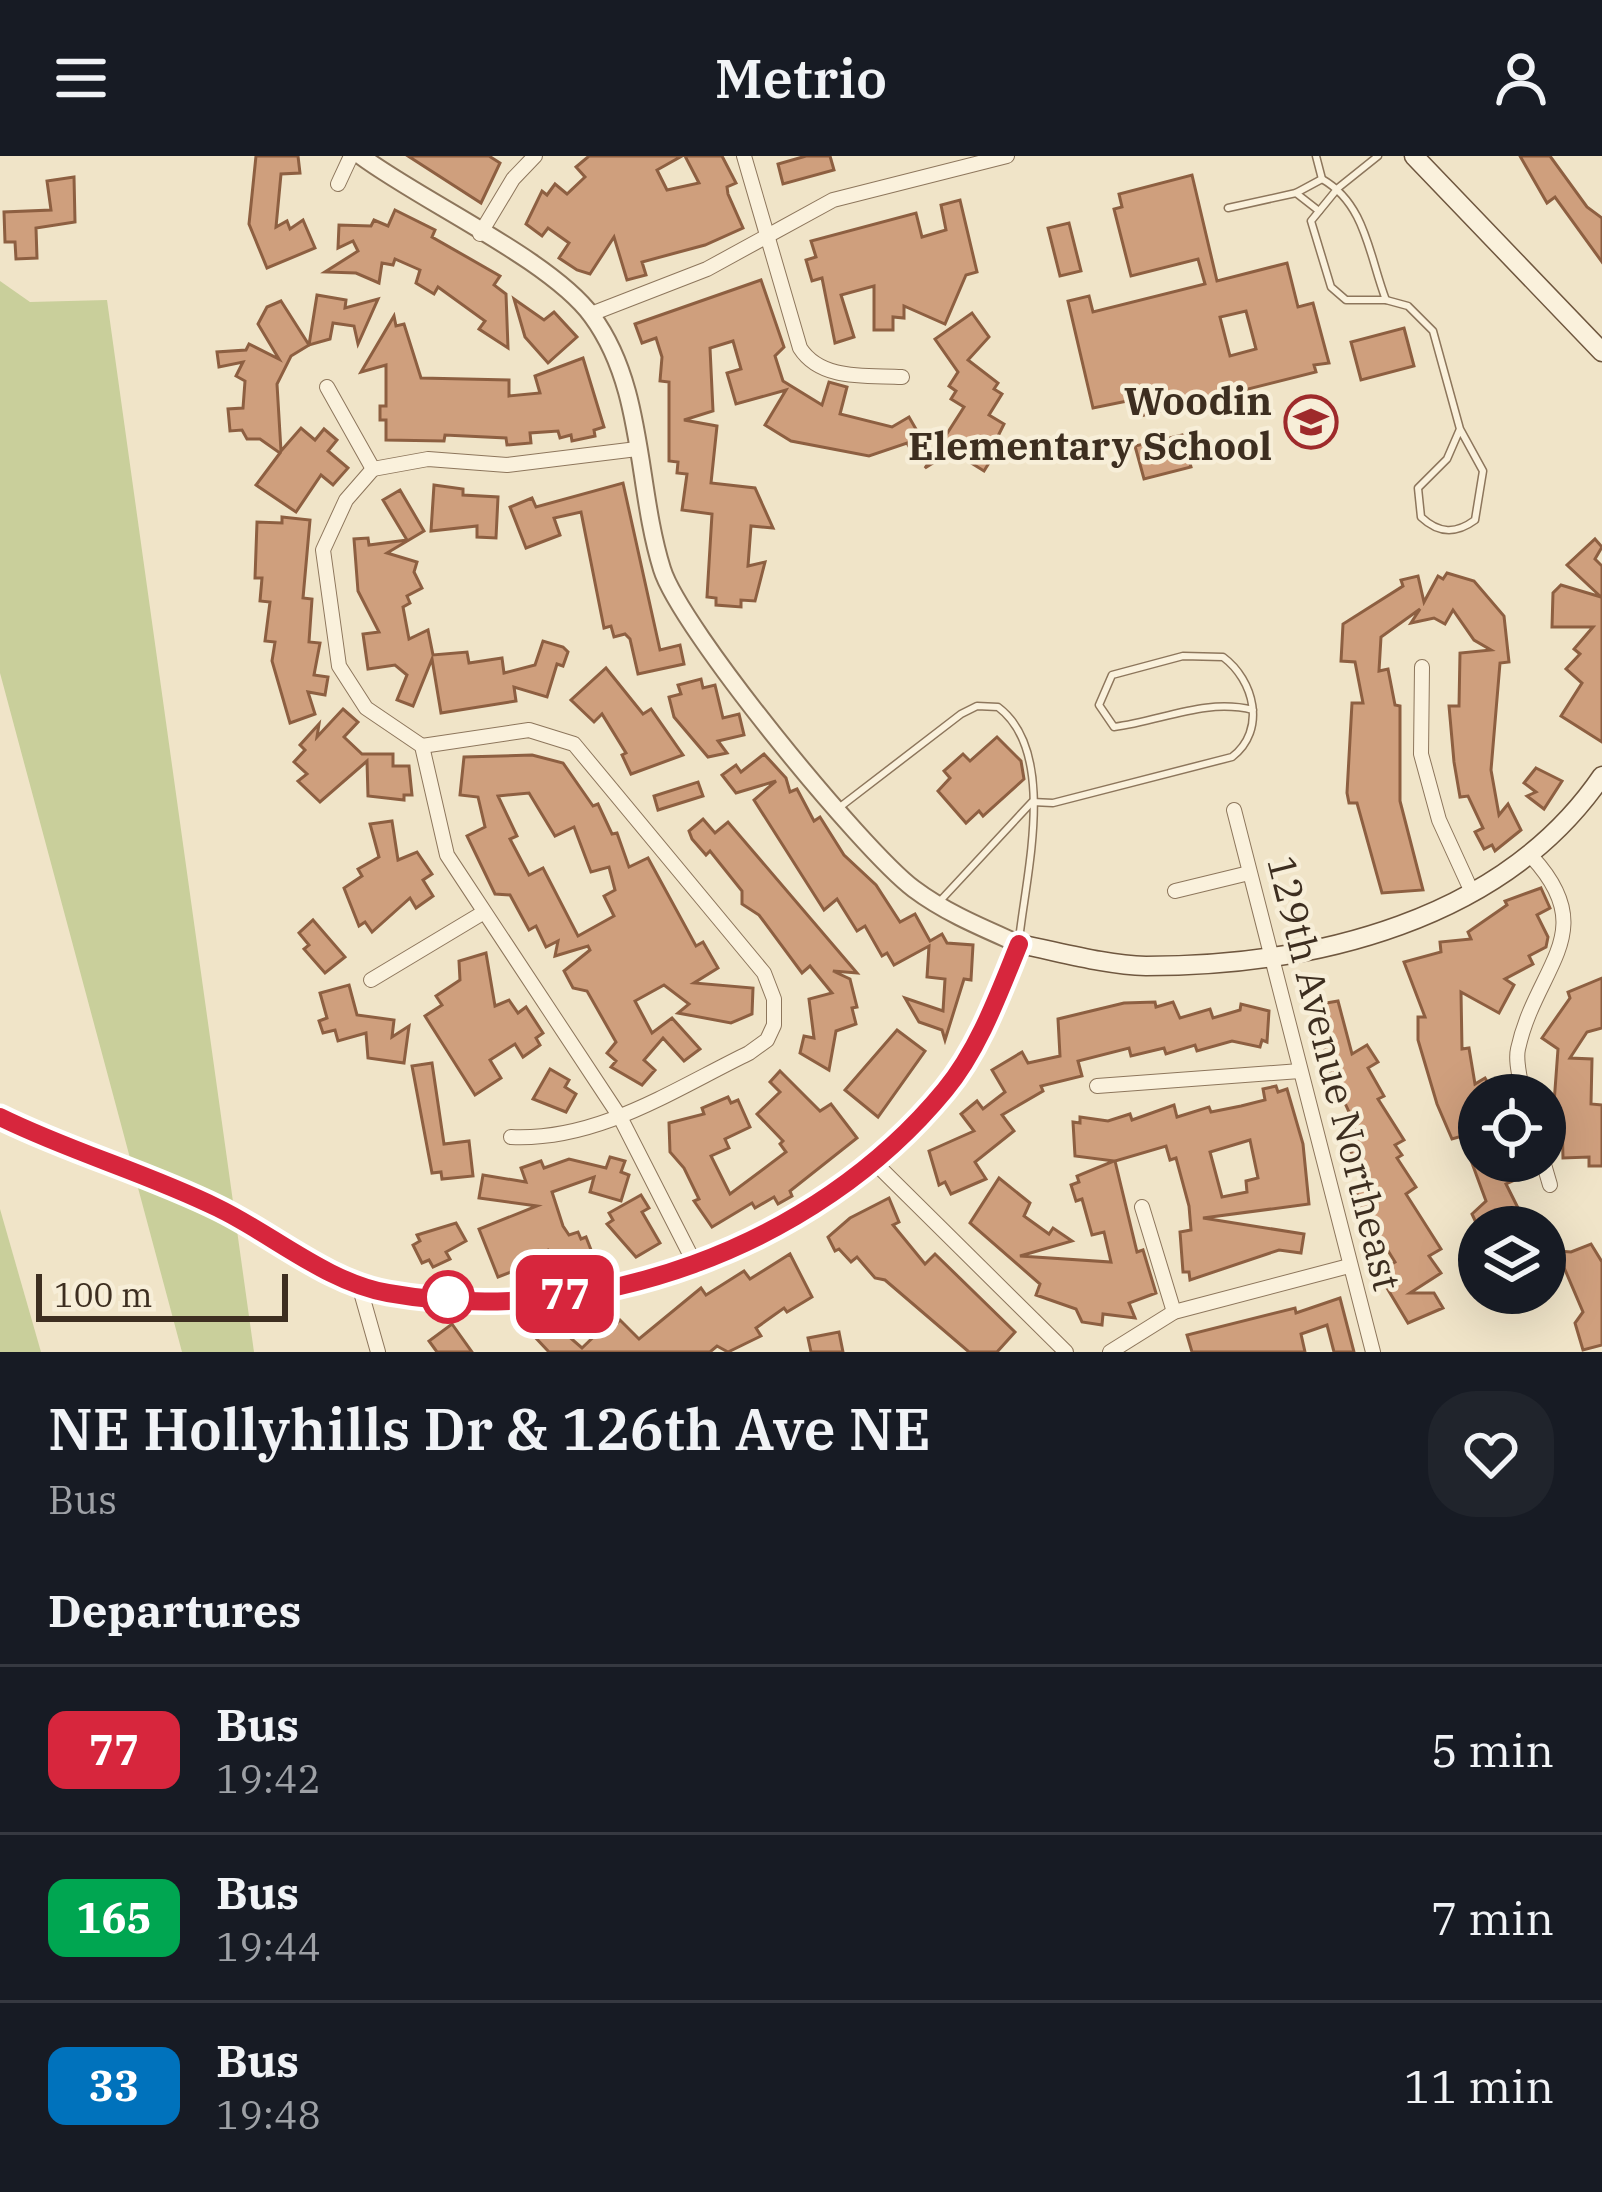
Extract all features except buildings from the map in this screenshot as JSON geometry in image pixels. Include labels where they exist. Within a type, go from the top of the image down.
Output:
[{"type":"main road","points":[[1414,156],[1602,352]]},
{"type":"main road","points":[[0,1117],[67,1150],[215,1206],[359,1285],[388,1293],[509,1301],[619,1287],[694,1264],[767,1234],[873,1161],[947,1088],[996,1000],[1019,944],[1142,966],[1269,958],[1353,943],[1417,920],[1532,857],[1576,814],[1602,776]]},
{"type":"street","points":[[338,184],[351,156]]},
{"type":"street","points":[[361,156],[561,284],[591,314],[623,375],[659,562],[674,597],[886,866],[937,904],[1019,944]]},
{"type":"street","points":[[480,234],[513,179],[535,156]]},
{"type":"street","points":[[743,156],[810,363],[833,372],[902,377]]},
{"type":"street","points":[[591,314],[707,269],[767,240],[832,200],[1006,156]]},
{"type":"street","points":[[327,387],[373,469]]},
{"type":"street","points":[[511,1137],[551,1139],[620,1117],[749,1053],[766,1040],[774,1024],[774,999],[751,955],[574,744],[529,730],[422,746],[366,708],[339,666],[323,550],[338,512],[373,469],[428,459],[507,465],[637,449]]},
{"type":"street","points":[[1422,667],[1421,754],[1439,820],[1471,890]]},
{"type":"street","points":[[422,746],[446,856],[620,1117],[694,1264]]},
{"type":"street","name":"129th Avenue Northeast","points":[[1234,810],[1373,1352]]},
{"type":"street","points":[[1520,1074],[1517,1051],[1544,989],[1581,929],[1559,878],[1532,857]]},
{"type":"street","points":[[1175,891],[1249,873]]},
{"type":"street","points":[[371,980],[482,914]]},
{"type":"street","points":[[1096,1086],[1300,1070]]},
{"type":"street","points":[[873,1161],[1066,1352]]},
{"type":"street","points":[[1142,1207],[1174,1312]]},
{"type":"street","points":[[1110,1352],[1174,1312],[1349,1266]]},
{"type":"street","points":[[359,1285],[377,1352]]},
{"type":"lane","points":[[1316,156],[1322,179],[1338,188],[1360,218],[1386,300]]},
{"type":"lane","points":[[1378,156],[1338,188],[1311,221],[1331,287],[1346,300],[1386,300],[1408,306],[1433,331],[1460,429],[1483,471],[1483,497],[1475,520],[1460,531],[1444,530],[1421,517],[1418,488],[1447,459],[1460,429]]},
{"type":"lane","points":[[1228,208],[1296,194],[1322,179]]},
{"type":"lane","points":[[1296,194],[1319,211]]},
{"type":"lane","points":[[937,904],[1032,802],[1053,803],[1232,757],[1242,749],[1253,710],[1248,681],[1235,667],[1202,652],[1112,675],[1099,705],[1114,728],[1196,707],[1228,704],[1253,710]]},
{"type":"lane","points":[[837,809],[961,714],[987,705],[998,707],[1018,728],[1035,777],[1019,944]]},
{"type":"green space","points":[[0,281],[30,302],[107,300],[254,1352],[182,1352],[0,673]]},
{"type":"green space","points":[[0,1209],[41,1352],[0,1352]]},
{"type":"bus line","name":"77","points":[[0,1117],[67,1150],[215,1206],[359,1285],[388,1293],[509,1301],[619,1287],[694,1264],[767,1234],[873,1161],[947,1088],[996,1000],[1019,944]]},
{"type":"place","name":"Woodin Elementary School","points":[[1311,422]]}]
